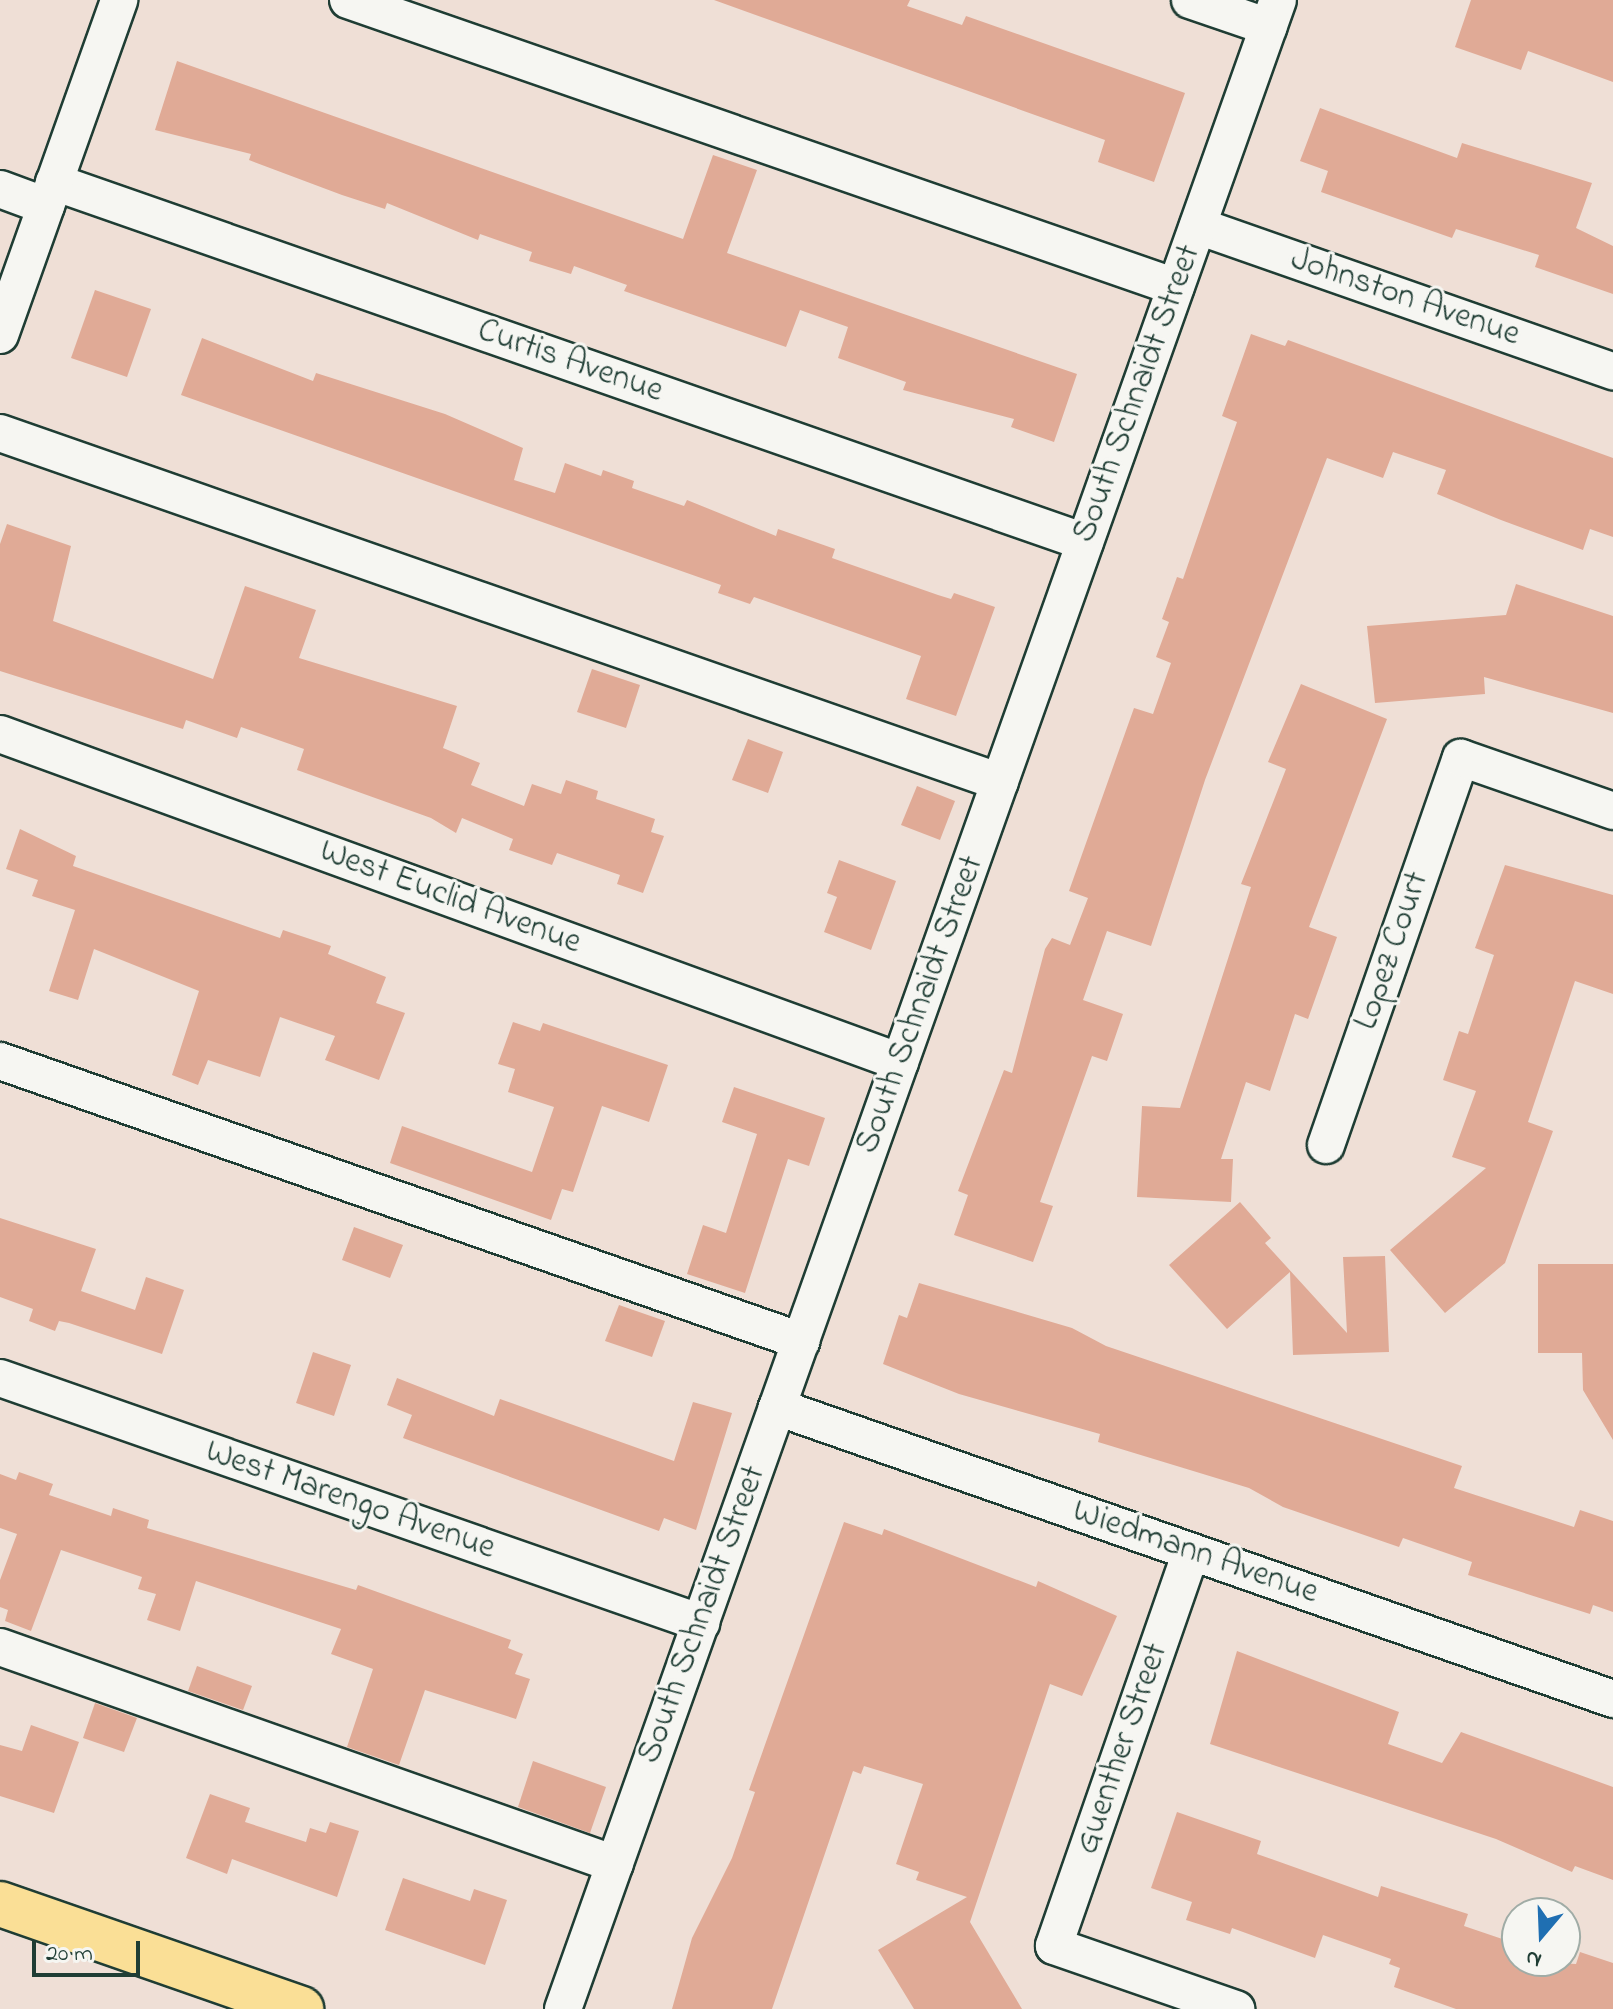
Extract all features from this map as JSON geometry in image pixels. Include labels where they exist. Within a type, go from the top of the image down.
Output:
[{"type":"main road","points":[[0,1904],[301,2009]]},
{"type":"street","points":[[0,335],[119,0]]},
{"type":"street","points":[[348,0],[1176,287]]},
{"type":"street","points":[[1190,0],[1273,14]]},
{"type":"street","name":"South Schnaidt Street","points":[[563,2009],[1273,14]]},
{"type":"street","name":"Curtis Avenue","points":[[0,189],[50,194],[1085,542]]},
{"type":"street","name":"Johnston Avenue","points":[[1198,226],[1613,371]]},
{"type":"street","points":[[0,433],[1000,782]]},
{"type":"street","name":"West Euclid Avenue","points":[[0,734],[900,1062]]},
{"type":"street","name":"Lopez Court","points":[[1326,1145],[1461,758],[1613,811]]},
{"type":"street","points":[[0,1061],[801,1341]]},
{"type":"street","name":"West Marengo Avenue","points":[[0,1378],[701,1623]]},
{"type":"street","name":"Wiedmann Avenue","points":[[777,1407],[1613,1699]]},
{"type":"street","name":"Guenther Street","points":[[1191,1552],[1054,1946],[1236,2009]]},
{"type":"street","points":[[0,1647],[615,1864]]},
{"type":"building","points":[[714,0],[910,0],[907,6],[962,25],[966,16],[1185,93],[1154,182],[1098,162],[1105,140]]},
{"type":"building","points":[[1471,0],[1613,0],[1613,82],[1528,51],[1521,70],[1455,47]]},
{"type":"building","points":[[177,61],[683,239],[713,155],[757,170],[727,253],[1077,374],[1054,442],[1011,427],[1014,419],[903,390],[906,382],[838,358],[848,327],[800,310],[786,347],[624,291],[627,285],[574,266],[571,274],[529,261],[532,252],[480,234],[478,240],[387,203],[385,209],[342,195],[249,160],[251,154],[155,130]]},
{"type":"building","points":[[1320,108],[1457,158],[1462,143],[1592,183],[1576,228],[1613,246],[1613,294],[1535,267],[1539,255],[1456,229],[1452,238],[1321,192],[1328,171],[1300,161]]},
{"type":"building","points":[[95,290],[151,309],[127,377],[71,358]]},
{"type":"building","points":[[1251,334],[1285,346],[1288,340],[1613,458],[1613,537],[1590,529],[1583,550],[1501,520],[1437,494],[1446,470],[1393,452],[1383,478],[1327,458],[1205,780],[1151,946],[1107,931],[1083,1000],[1123,1014],[1107,1061],[1092,1056],[1040,1202],[1053,1206],[1033,1262],[954,1235],[968,1195],[958,1191],[1004,1070],[1012,1073],[1045,949],[1052,938],[1070,945],[1088,898],[1069,891],[1134,708],[1153,714],[1171,663],[1156,657],[1169,622],[1162,619],[1177,577],[1183,579],[1237,422],[1222,416]]},
{"type":"building","points":[[202,338],[313,381],[316,373],[445,414],[523,448],[514,480],[555,493],[565,463],[601,476],[603,470],[634,481],[632,488],[684,506],[687,500],[776,536],[778,529],[835,549],[832,558],[951,599],[954,593],[995,607],[956,716],[906,699],[921,656],[754,597],[750,604],[718,593],[721,585],[181,395]]},
{"type":"building","points":[[7,524],[71,546],[53,621],[213,679],[245,586],[316,610],[299,658],[457,706],[443,748],[480,763],[471,785],[524,806],[532,784],[561,794],[566,780],[598,791],[596,799],[655,819],[651,832],[664,836],[643,893],[617,884],[620,875],[557,853],[552,865],[509,850],[513,839],[462,818],[456,833],[431,818],[297,770],[304,749],[241,727],[237,738],[186,720],[183,729],[0,671],[0,544]]},
{"type":"building","points":[[1516,584],[1613,616],[1613,713],[1484,677],[1485,694],[1375,703],[1367,626],[1506,615]]},
{"type":"building","points":[[592,669],[640,685],[626,728],[577,712]]},
{"type":"building","points":[[1301,684],[1387,719],[1309,927],[1337,937],[1308,1019],[1295,1014],[1270,1091],[1246,1082],[1221,1159],[1233,1159],[1231,1202],[1137,1197],[1142,1106],[1180,1108],[1251,887],[1241,884],[1286,769],[1268,762]]},
{"type":"building","points":[[748,739],[783,752],[768,793],[732,780]]},
{"type":"building","points":[[917,786],[955,801],[940,840],[901,825]]},
{"type":"building","points":[[20,829],[76,856],[73,866],[280,938],[283,930],[331,946],[328,954],[386,977],[376,1003],[405,1013],[379,1080],[325,1060],[335,1036],[280,1017],[260,1077],[208,1060],[198,1085],[172,1075],[199,991],[94,949],[78,1000],[49,991],[75,910],[32,896],[38,880],[6,869]]},
{"type":"building","points":[[839,860],[896,881],[871,950],[824,932],[837,897],[827,893]]},
{"type":"building","points":[[1505,865],[1613,895],[1613,994],[1575,981],[1528,1122],[1553,1131],[1505,1263],[1445,1313],[1390,1250],[1486,1168],[1452,1157],[1476,1091],[1443,1080],[1459,1031],[1468,1034],[1494,955],[1475,948]]},
{"type":"building","points":[[513,1022],[540,1031],[543,1023],[668,1065],[649,1122],[602,1106],[573,1192],[562,1189],[551,1220],[390,1163],[402,1126],[532,1172],[554,1107],[508,1092],[515,1069],[498,1064]]},
{"type":"building","points":[[734,1087],[825,1118],[809,1166],[788,1159],[745,1293],[687,1274],[703,1225],[726,1233],[757,1134],[722,1122]]},
{"type":"building","points":[[1240,1202],[1271,1238],[1265,1243],[1347,1333],[1343,1257],[1385,1256],[1389,1352],[1293,1355],[1290,1272],[1227,1329],[1169,1265]]},
{"type":"building","points":[[0,1218],[96,1249],[81,1291],[135,1310],[146,1277],[184,1290],[162,1354],[69,1323],[59,1321],[55,1331],[29,1321],[33,1309],[0,1297]]},
{"type":"building","points":[[354,1227],[403,1245],[390,1278],[342,1260]]},
{"type":"building","points":[[1538,1264],[1613,1264],[1613,1440],[1583,1390],[1582,1353],[1538,1353]]},
{"type":"building","points":[[919,1283],[1072,1328],[1106,1346],[1462,1466],[1454,1488],[1574,1527],[1580,1510],[1613,1521],[1613,1612],[1593,1605],[1590,1614],[1468,1575],[1472,1562],[1403,1538],[1399,1547],[1283,1507],[1249,1488],[1098,1442],[1100,1434],[959,1394],[883,1364],[899,1315],[907,1318]]},
{"type":"building","points":[[619,1305],[665,1321],[652,1357],[605,1341]]},
{"type":"building","points":[[313,1352],[351,1365],[334,1416],[296,1403]]},
{"type":"building","points":[[397,1378],[494,1416],[500,1399],[674,1461],[693,1402],[732,1413],[696,1530],[664,1518],[659,1531],[403,1438],[412,1415],[387,1405]]},
{"type":"building","points":[[19,1472],[53,1484],[49,1495],[111,1516],[113,1508],[149,1520],[147,1528],[356,1590],[358,1585],[511,1640],[508,1648],[523,1654],[515,1674],[530,1679],[516,1719],[425,1690],[399,1765],[347,1747],[373,1669],[331,1654],[341,1629],[196,1581],[180,1631],[147,1620],[156,1594],[138,1589],[142,1577],[61,1550],[31,1631],[5,1621],[8,1610],[0,1607],[0,1580],[17,1534],[0,1528],[0,1474],[16,1480]]},
{"type":"building","points":[[844,1522],[882,1535],[884,1529],[1036,1587],[1038,1581],[1117,1616],[1082,1696],[1050,1684],[970,1922],[1022,2009],[914,2009],[878,1950],[967,1897],[916,1880],[919,1872],[896,1864],[923,1784],[864,1766],[861,1774],[853,1771],[772,2009],[672,2009],[692,1938],[732,1858],[755,1792],[749,1790]]},
{"type":"building","points":[[1237,1651],[1399,1712],[1388,1744],[1442,1763],[1461,1732],[1613,1787],[1613,1880],[1575,1866],[1572,1872],[1496,1839],[1210,1744]]},
{"type":"building","points":[[197,1666],[252,1686],[243,1710],[188,1691]]},
{"type":"building","points":[[95,1703],[137,1718],[124,1752],[83,1738]]},
{"type":"building","points":[[31,1725],[79,1742],[54,1813],[0,1796],[0,1745],[22,1751]]},
{"type":"building","points":[[533,1761],[606,1787],[590,1833],[518,1807]]},
{"type":"building","points":[[210,1794],[250,1808],[245,1822],[306,1842],[310,1828],[326,1833],[330,1822],[359,1831],[337,1897],[232,1859],[227,1874],[186,1858]]},
{"type":"building","points":[[1177,1812],[1261,1841],[1257,1854],[1378,1897],[1381,1886],[1468,1914],[1464,1926],[1501,1939],[1501,1977],[1581,1977],[1581,1952],[1613,1963],[1613,2009],[1456,2009],[1394,1987],[1400,1968],[1389,1964],[1391,1959],[1323,1935],[1315,1958],[1232,1928],[1230,1934],[1186,1920],[1192,1902],[1151,1888]]},
{"type":"building","points":[[403,1878],[470,1901],[474,1889],[507,1900],[485,1965],[385,1930]]}]
